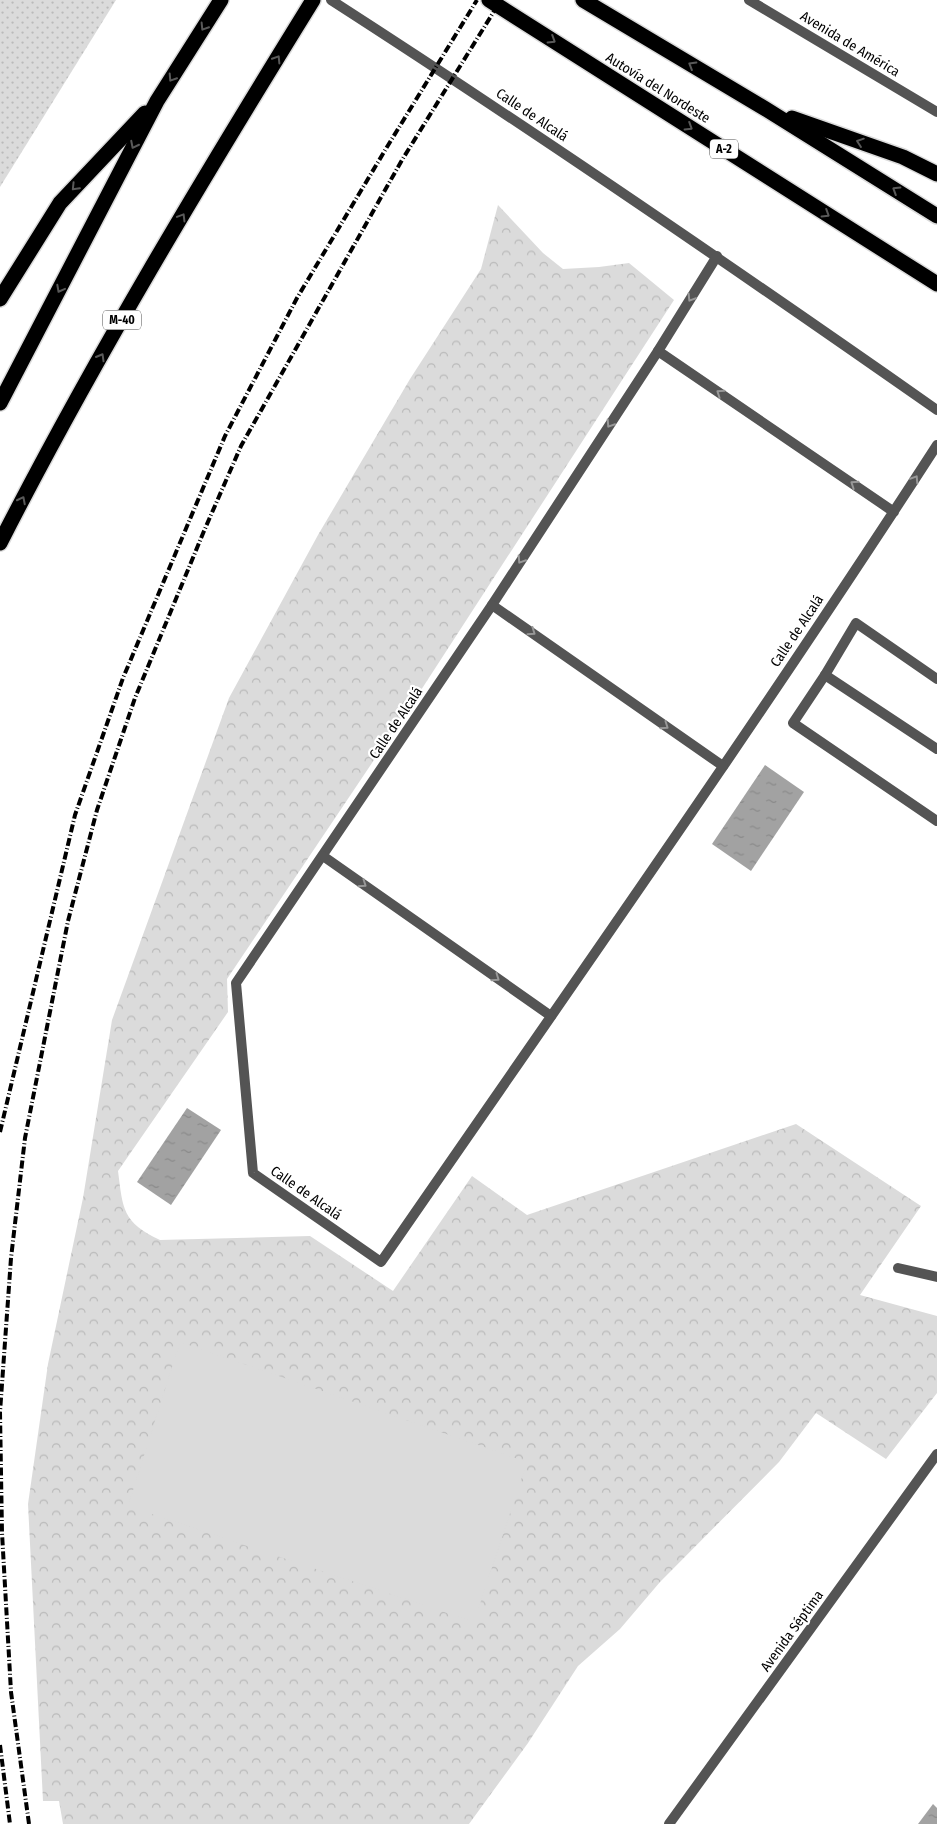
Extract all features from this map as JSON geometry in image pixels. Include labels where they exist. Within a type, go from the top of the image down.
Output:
[{"type":"highway","points":[[0,403],[157,102],[221,0]]},
{"type":"highway","name":"M-40","points":[[0,543],[61,427],[162,249],[314,0]]},
{"type":"highway","name":"Autovía del Nordeste","points":[[489,0],[937,284]]},
{"type":"highway","points":[[583,0],[764,108],[937,216]]},
{"type":"highway","points":[[0,299],[60,203],[157,102]]},
{"type":"highway","points":[[764,108],[903,157],[937,174]]},
{"type":"street","name":"Calle de Alcalá","points":[[330,0],[464,86],[717,256],[937,410]]},
{"type":"street","name":"Avenida de América","points":[[749,0],[937,112]]},
{"type":"street","name":"Calle de Alcalá","points":[[717,256],[492,605],[236,983],[253,1173],[381,1262],[723,766],[937,445]]},
{"type":"street","points":[[658,350],[894,512]]},
{"type":"street","points":[[492,605],[723,766]]},
{"type":"street","points":[[937,679],[856,623],[793,723],[937,820]]},
{"type":"street","points":[[825,675],[937,749]]},
{"type":"street","points":[[323,856],[551,1016]]},
{"type":"street","points":[[898,1268],[937,1277]]},
{"type":"street","name":"Avenida Séptima","points":[[670,1824],[937,1454]]},
{"type":"green space","points":[[0,0],[116,0],[0,187]]},
{"type":"green space","points":[[498,205],[543,253],[563,269],[629,263],[674,300],[423,687],[227,979],[228,1012],[118,1171],[123,1205],[131,1220],[138,1227],[160,1240],[310,1236],[393,1291],[472,1176],[527,1215],[796,1124],[921,1206],[860,1295],[937,1316],[937,1393],[886,1459],[816,1413],[779,1462],[660,1582],[620,1629],[578,1666],[528,1743],[469,1824],[63,1824],[59,1801],[43,1801],[28,1504],[48,1364],[83,1198],[112,1020],[229,698],[318,535],[410,379],[481,269]]},
{"type":"green space","points":[[180,1342],[527,1462],[474,1622],[128,1506]]},
{"type":"water","points":[[765,765],[804,792],[751,871],[712,844]]},
{"type":"water","points":[[187,1108],[221,1130],[171,1205],[137,1182]]},
{"type":"water","points":[[933,1804],[937,1808],[937,1824],[918,1824]]},
{"type":"railway","points":[[0,1132],[75,815],[123,678],[225,436],[297,298],[477,0]]},
{"type":"railway","points":[[29,1824],[11,1692],[2,1533],[0,1412],[11,1258],[25,1138],[68,921],[97,810],[135,698],[241,446],[402,160],[501,0]]},
{"type":"railway","points":[[0,1745],[10,1824]]}]
